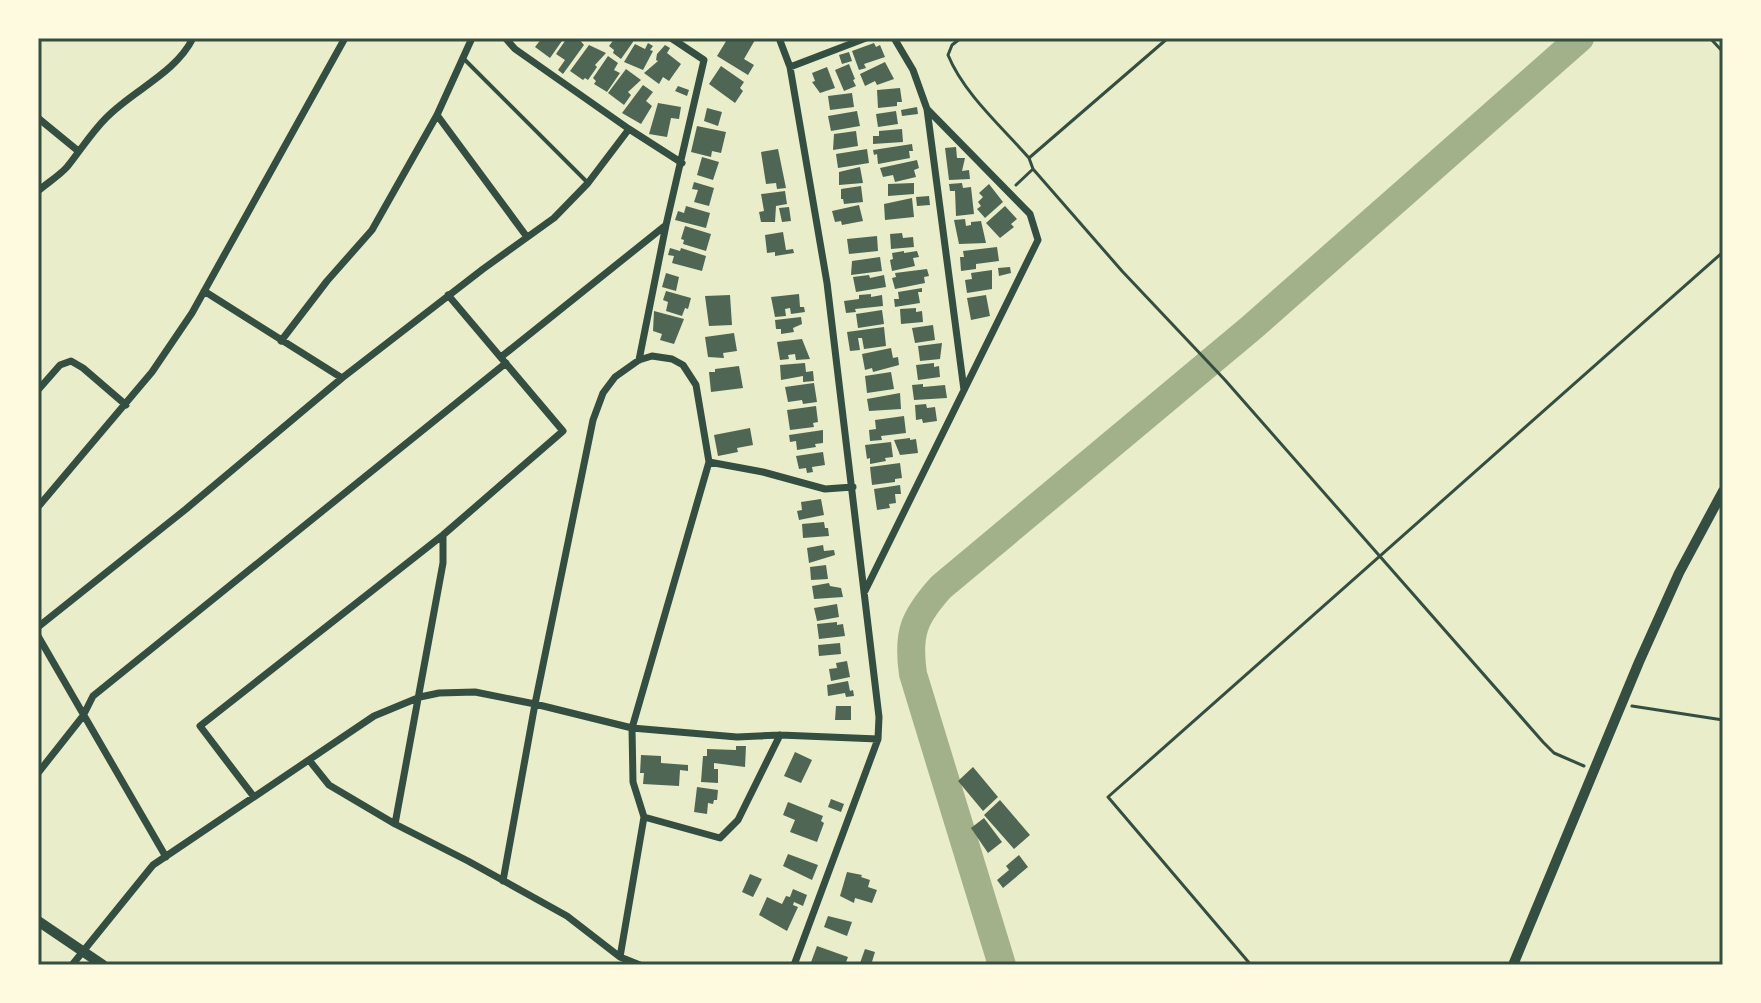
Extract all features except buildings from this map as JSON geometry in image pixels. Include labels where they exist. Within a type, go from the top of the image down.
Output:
[{"type":"main road","points":[[1513,965],[1679,573],[1723,491]]},
{"type":"main road","points":[[38,921],[103,965]]},
{"type":"street","points":[[38,191],[66,168],[77,150],[107,116],[174,63],[187,50],[193,38]]},
{"type":"street","points":[[38,507],[152,372],[204,291],[345,38]]},
{"type":"street","points":[[281,341],[327,281],[372,230],[437,115],[472,38]]},
{"type":"street","points":[[509,38],[507,40],[515,49],[682,163]]},
{"type":"street","points":[[639,360],[704,60],[671,38]]},
{"type":"street","points":[[779,38],[790,67],[827,283],[879,717],[878,739],[794,965]]},
{"type":"street","points":[[790,67],[866,38]]},
{"type":"street","points":[[894,38],[913,70],[927,109],[965,392]]},
{"type":"street","points":[[864,593],[1038,240],[1030,214],[927,109]]},
{"type":"street","points":[[437,115],[527,237]]},
{"type":"street","points":[[38,118],[77,150]]},
{"type":"street","points":[[38,627],[196,501],[342,378],[554,218],[588,183],[629,129]]},
{"type":"street","points":[[38,773],[83,716],[93,696],[666,225]]},
{"type":"street","points":[[204,291],[342,378]]},
{"type":"street","points":[[254,797],[200,726],[443,535],[563,431],[448,295]]},
{"type":"street","points":[[503,881],[535,704],[593,420],[603,393],[615,377],[639,360],[663,356],[683,365],[691,374],[700,402],[709,462],[632,728],[633,782],[644,817],[620,957]]},
{"type":"street","points":[[38,390],[60,365],[71,361],[126,405]]},
{"type":"street","points":[[709,462],[763,472],[825,489],[853,487]]},
{"type":"street","points":[[395,824],[443,563],[443,535]]},
{"type":"street","points":[[38,636],[166,857]]},
{"type":"street","points":[[72,965],[153,865],[374,716],[420,697],[475,692],[632,728],[737,737],[780,735],[878,739]]},
{"type":"street","points":[[644,817],[720,838],[738,820],[780,735]]},
{"type":"street","points":[[309,760],[329,785],[567,916],[620,957],[640,965]]},
{"type":"lane","points":[[463,57],[588,183]]},
{"type":"path","points":[[961,38],[952,45],[948,55],[951,63],[974,96],[1029,158],[1033,169],[1122,271],[1225,380],[1543,742],[1554,753],[1594,769]]},
{"type":"path","points":[[1029,158],[1168,38]]},
{"type":"path","points":[[1710,38],[1723,52]]},
{"type":"path","points":[[1008,193],[1033,169]]},
{"type":"path","points":[[1251,965],[1108,797],[1723,252]]},
{"type":"path","points":[[1621,704],[1723,720]]},
{"type":"waterway","points":[[1002,965],[913,674],[912,636],[924,607],[941,587],[1251,328],[1580,38]]}]
